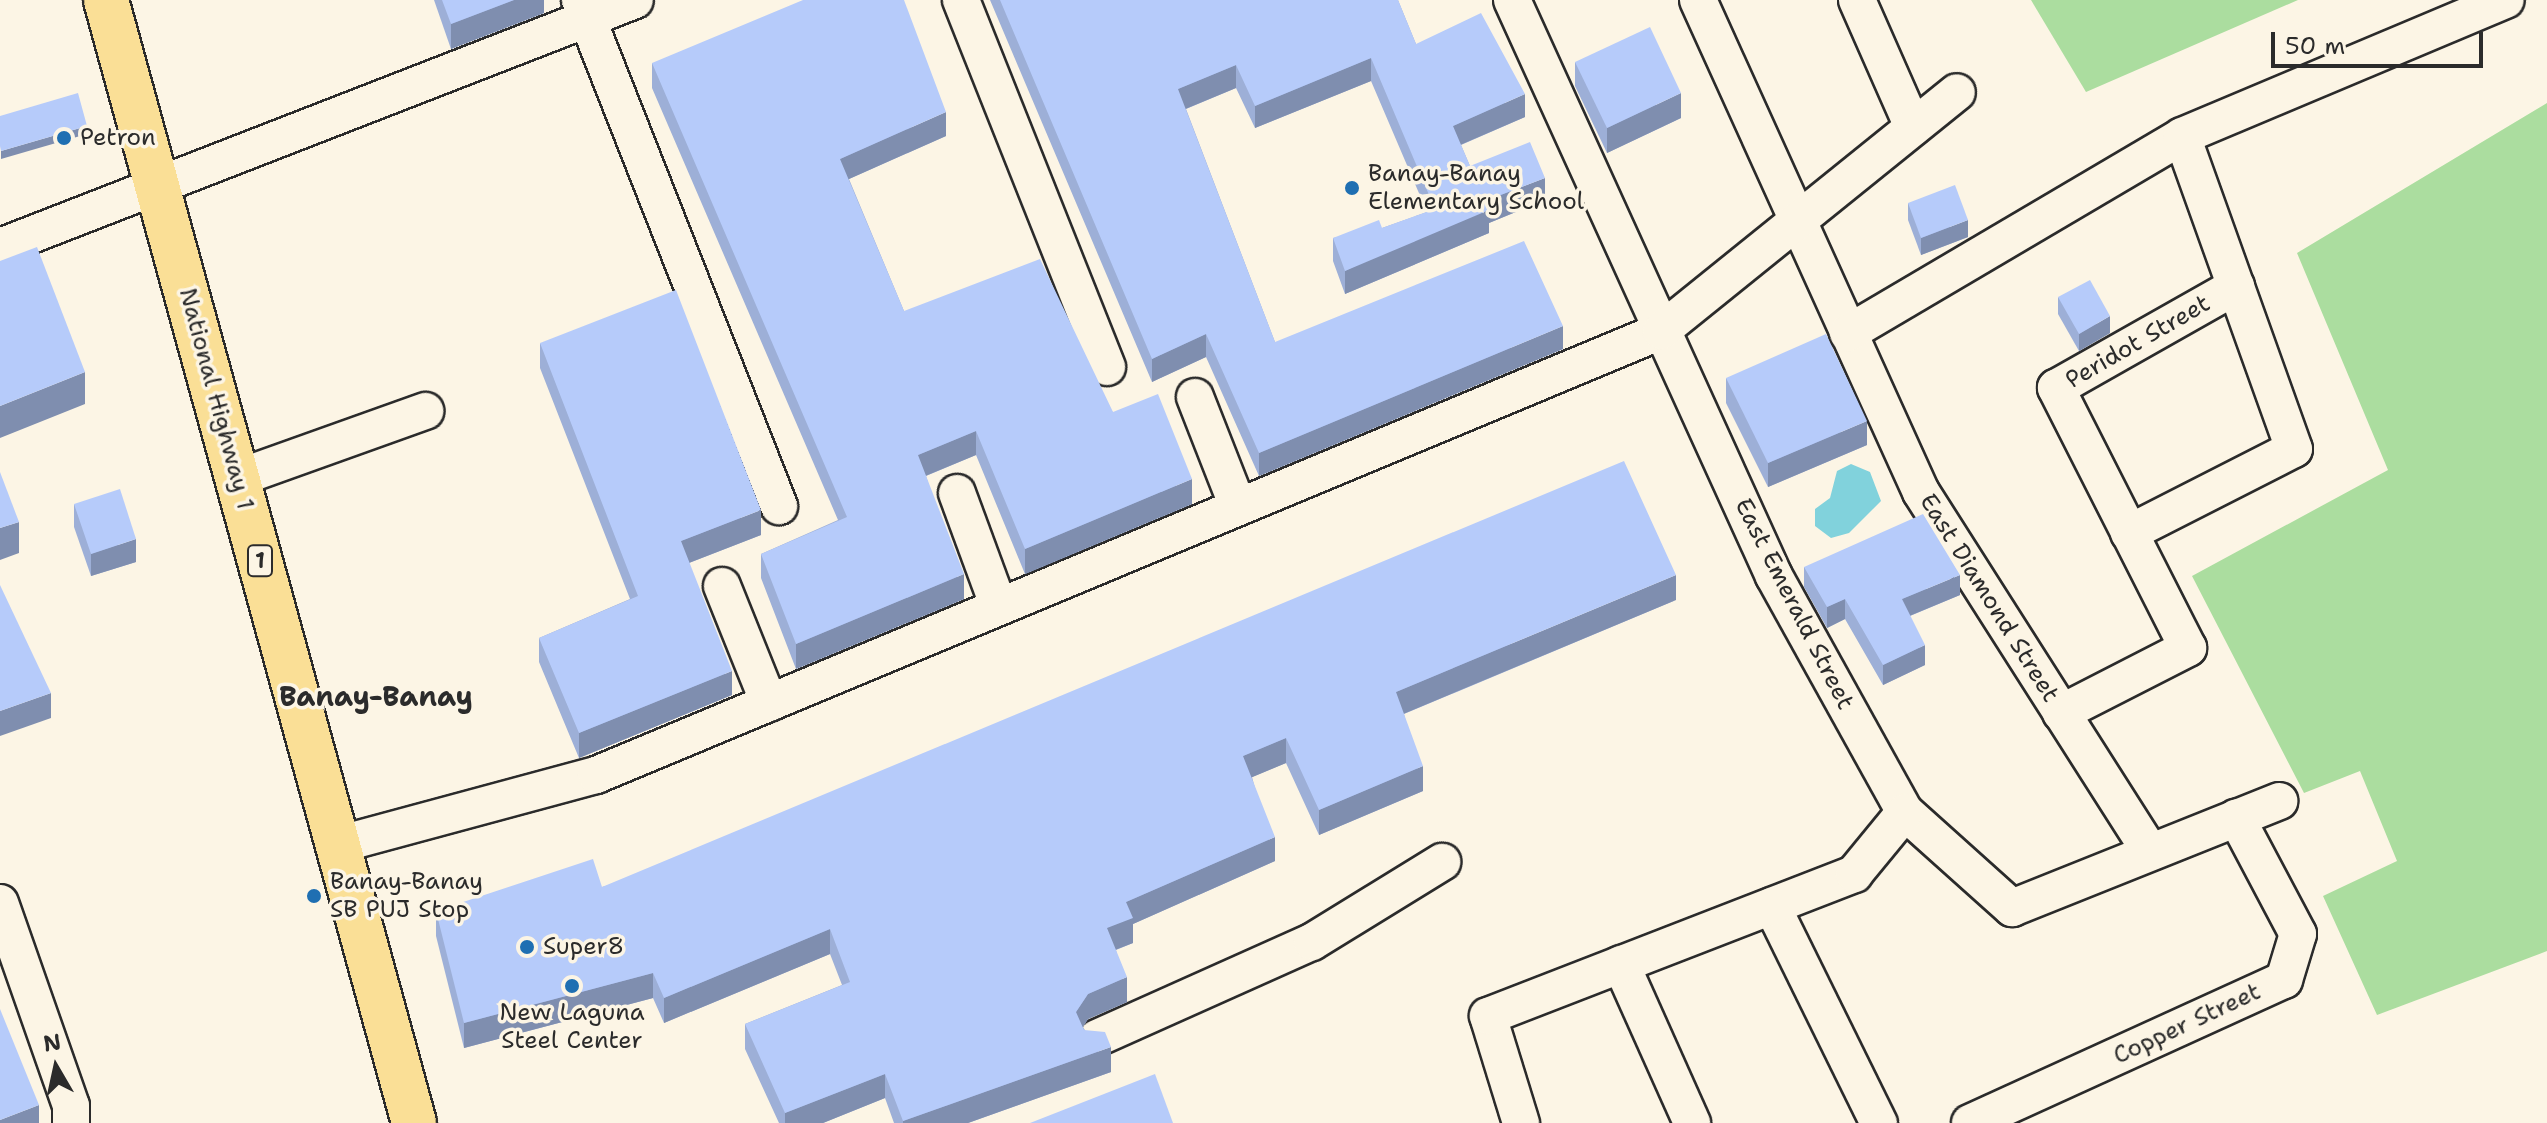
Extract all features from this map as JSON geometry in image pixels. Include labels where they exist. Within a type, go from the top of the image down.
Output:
[{"type":"highway","name":"National Highway 1","points":[[106,0],[414,1123]]},
{"type":"street","points":[[0,247],[158,186],[584,9],[635,0]]},
{"type":"street","points":[[961,0],[1107,367]]},
{"type":"street","name":"East Emerald Street","points":[[1512,0],[1774,576],[1905,812],[2012,908],[2279,801]]},
{"type":"street","name":"East Diamond Street","points":[[1698,0],[1921,492],[2150,852]]},
{"type":"street","points":[[1857,0],[1913,127]]},
{"type":"street","points":[[1848,333],[2182,136],[2506,0]]},
{"type":"street","points":[[584,9],[779,506]]},
{"type":"street","points":[[337,845],[596,775],[1661,331],[1957,92]]},
{"type":"street","name":"Peridot Street","points":[[2129,533],[2294,449],[2182,136]]},
{"type":"street","name":"Peridot Street","points":[[2061,713],[2188,648],[2056,388],[2236,286]]},
{"type":"street","points":[[1195,397],[1238,507]]},
{"type":"street","points":[[238,478],[425,411]]},
{"type":"street","points":[[957,493],[999,607]]},
{"type":"street","points":[[722,586],[769,703]]},
{"type":"street","points":[[1521,1123],[1488,1016],[1854,874],[1905,812]]},
{"type":"street","name":"Copper Street","points":[[1970,1123],[2284,980],[2298,934],[2236,817]]},
{"type":"street","points":[[1097,1038],[1312,942],[1442,862]]},
{"type":"street","points":[[0,903],[71,1106],[71,1123]]},
{"type":"street","points":[[1772,906],[1879,1123]]},
{"type":"street","points":[[1621,964],[1692,1123]]},
{"type":"green space","points":[[2031,0],[2298,0],[2086,92]]},
{"type":"green space","points":[[2547,103],[2547,951],[2377,1015],[2323,896],[2397,861],[2360,771],[2304,793],[2192,576],[2388,470],[2297,253]]},
{"type":"water","points":[[1851,464],[1870,472],[1881,501],[1849,533],[1831,538],[1815,526],[1815,509],[1830,498],[1837,471]]},
{"type":"building","points":[[442,0],[514,0],[451,24]]},
{"type":"building","points":[[803,0],[904,0],[946,112],[840,159],[904,311],[1040,259],[1113,412],[1158,394],[1192,479],[1025,549],[976,431],[918,455],[964,574],[796,644],[761,554],[847,517],[652,63]]},
{"type":"building","points":[[1000,0],[1398,0],[1416,44],[1481,13],[1525,94],[1453,126],[1470,166],[1530,142],[1545,178],[1485,201],[1489,210],[1345,271],[1333,238],[1379,220],[1382,228],[1435,209],[1371,58],[1255,106],[1236,65],[1178,89],[1275,342],[1524,241],[1563,326],[1259,453],[1206,334],[1152,359]]},
{"type":"building","points":[[1650,27],[1681,93],[1607,128],[1575,62]]},
{"type":"building","points":[[78,93],[87,126],[1,151],[0,116]]},
{"type":"building","points":[[1955,185],[1968,220],[1921,238],[1908,203]]},
{"type":"building","points":[[37,247],[85,372],[0,406],[0,261]]},
{"type":"building","points":[[2090,280],[2110,316],[2079,334],[2058,297]]},
{"type":"building","points":[[676,290],[761,510],[681,541],[732,671],[579,733],[539,638],[638,596],[540,343]]},
{"type":"building","points":[[1826,334],[1867,421],[1768,463],[1726,378]]},
{"type":"building","points":[[1624,461],[1676,575],[1396,692],[1423,766],[1319,810],[1286,738],[1243,756],[1275,837],[1126,902],[1133,918],[1107,928],[1127,977],[1088,994],[1076,1012],[1084,1030],[1105,1032],[1111,1047],[903,1121],[885,1074],[785,1113],[745,1024],[850,982],[830,929],[664,998],[653,973],[464,1023],[436,911],[593,859],[602,887]]},
{"type":"building","points":[[0,472],[19,522],[0,528]]},
{"type":"building","points":[[120,489],[136,539],[91,554],[74,504]]},
{"type":"building","points":[[1923,514],[1960,575],[1902,599],[1925,645],[1883,665],[1845,599],[1827,607],[1804,567]]},
{"type":"building","points":[[0,585],[51,693],[0,711]]},
{"type":"building","points":[[0,1009],[39,1105],[0,1120]]},
{"type":"building","points":[[1155,1074],[1173,1123],[1030,1123]]},
{"type":"place","name":"Petron","points":[[64,138]]},
{"type":"place","name":"Banay-Banay Elementary School","points":[[1352,188]]},
{"type":"place","name":"Banay-Banay SB PUJ Stop","points":[[314,896]]},
{"type":"place","name":"Super8","points":[[527,947]]},
{"type":"place","name":"New Laguna Steel Center","points":[[572,986]]},
{"type":"district","name":"Banay-Banay","points":[[376,696]]}]
